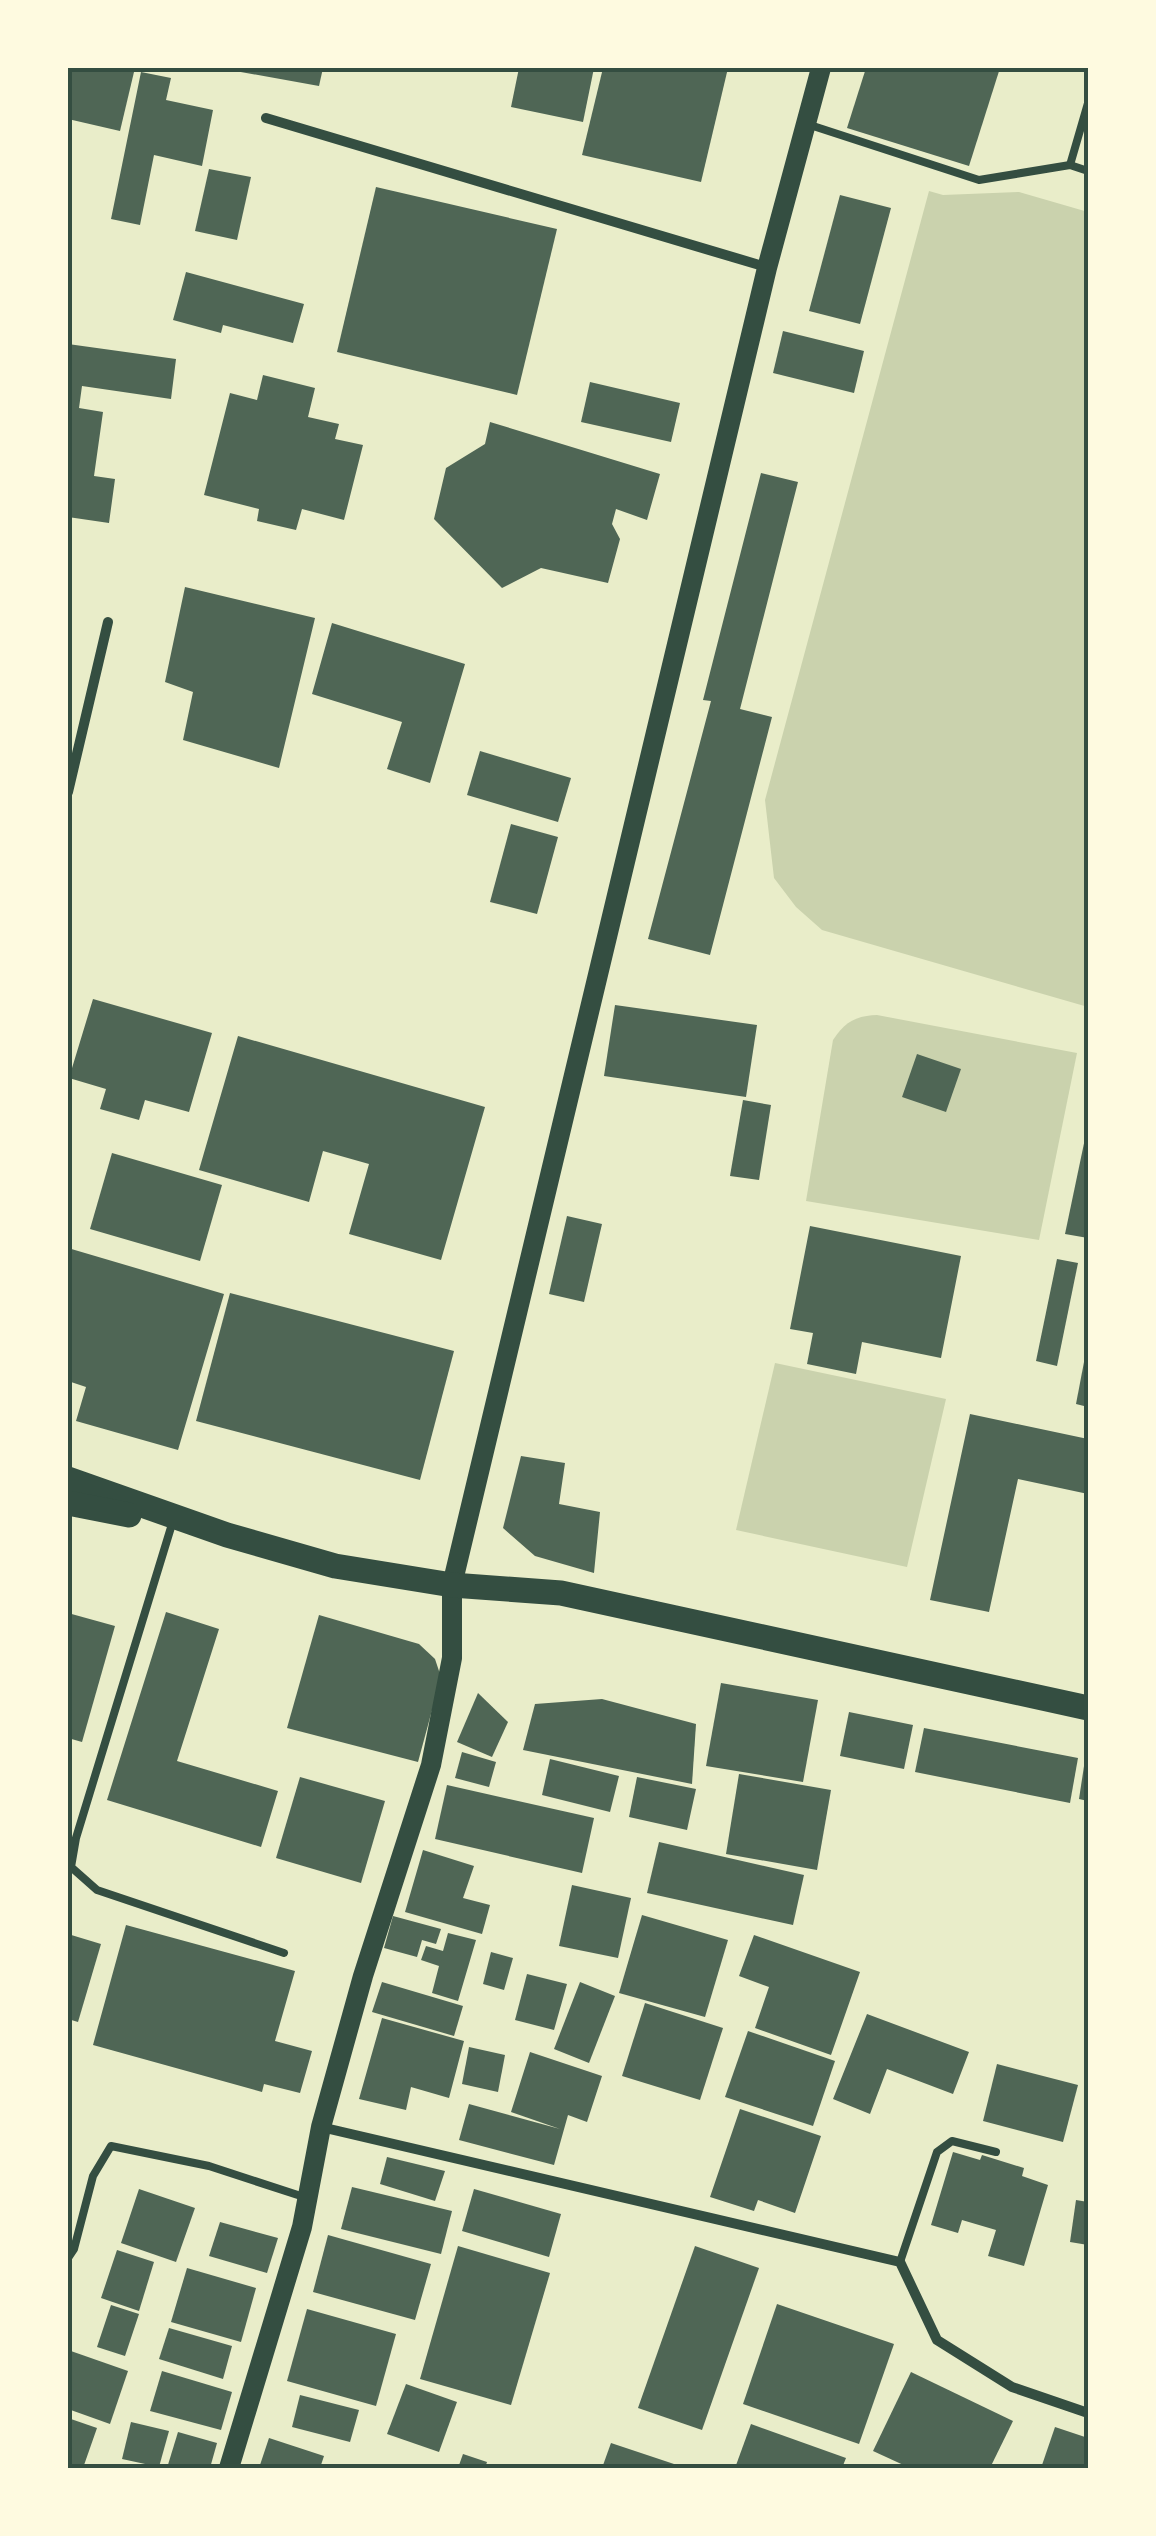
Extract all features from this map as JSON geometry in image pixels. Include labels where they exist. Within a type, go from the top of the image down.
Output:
[{"type":"main road","points":[[229,2468],[309,2198],[321,2127],[363,1976],[431,1765],[452,1658],[452,1585],[767,268],[821,68]]},
{"type":"main road","points":[[68,1479],[227,1535],[336,1566],[452,1585],[561,1593],[1088,1708]]},
{"type":"main road","points":[[68,1503],[227,1535]]},
{"type":"street","points":[[266,118],[767,268]]},
{"type":"street","points":[[68,792],[108,622]]},
{"type":"street","points":[[321,2127],[900,2262],[937,2340],[1012,2387],[1088,2414]]},
{"type":"lane","points":[[1070,165],[1088,103]]},
{"type":"lane","points":[[806,123],[979,180],[1070,165],[1088,171]]},
{"type":"lane","points":[[172,1524],[76,1838],[71,1867],[97,1890],[284,1953]]},
{"type":"lane","points":[[900,2262],[937,2152],[952,2141],[996,2152]]},
{"type":"lane","points":[[68,2258],[92,2176],[112,2146],[210,2166],[309,2198]]},
{"type":"green space","points":[[929,191],[943,195],[1019,192],[1088,212],[1088,1007],[822,930],[796,907],[774,878],[765,800]]},
{"type":"green space","points":[[877,1015],[1077,1053],[1039,1240],[806,1201],[833,1040],[851,1021]]},
{"type":"green space","points":[[775,1363],[946,1399],[907,1567],[736,1530]]},
{"type":"building","points":[[70,68],[134,72],[120,131],[68,119]]},
{"type":"building","points":[[225,68],[323,68],[319,86]]},
{"type":"building","points":[[519,68],[594,68],[583,122],[511,107]]},
{"type":"building","points":[[603,68],[728,68],[701,182],[582,155]]},
{"type":"building","points":[[866,68],[1000,68],[969,166],[847,128]]},
{"type":"building","points":[[141,72],[171,78],[166,100],[213,110],[202,166],[154,155],[140,225],[111,219]]},
{"type":"building","points":[[209,169],[251,177],[237,240],[195,231]]},
{"type":"building","points":[[376,187],[557,229],[517,395],[337,352]]},
{"type":"building","points":[[840,195],[891,208],[860,324],[809,311]]},
{"type":"building","points":[[186,272],[304,304],[293,343],[223,325],[221,333],[173,320]]},
{"type":"building","points":[[783,331],[864,351],[854,393],[773,373]]},
{"type":"building","points":[[68,344],[176,359],[171,399],[82,386],[79,408],[103,412],[94,476],[115,479],[109,523],[68,517]]},
{"type":"building","points":[[263,375],[315,388],[308,417],[339,424],[335,439],[363,445],[344,520],[302,509],[296,530],[257,521],[259,509],[204,495],[230,393],[257,400]]},
{"type":"building","points":[[590,382],[680,403],[671,442],[581,422]]},
{"type":"building","points":[[490,422],[660,474],[647,520],[616,509],[612,524],[620,539],[608,583],[541,568],[502,588],[434,519],[446,468],[485,444]]},
{"type":"building","points":[[761,473],[798,482],[740,709],[772,717],[710,955],[648,939],[711,701],[703,700]]},
{"type":"building","points":[[185,587],[315,618],[279,768],[183,740],[193,692],[165,682]]},
{"type":"building","points":[[332,623],[465,664],[430,783],[387,769],[402,722],[312,694]]},
{"type":"building","points":[[480,751],[571,778],[558,822],[467,795]]},
{"type":"building","points":[[511,824],[558,837],[537,914],[490,902]]},
{"type":"building","points":[[93,999],[212,1033],[189,1112],[145,1100],[139,1120],[100,1109],[106,1089],[69,1078]]},
{"type":"building","points":[[615,1005],[757,1025],[746,1097],[604,1076]]},
{"type":"building","points":[[238,1036],[485,1107],[441,1260],[349,1234],[369,1164],[323,1151],[309,1202],[199,1170]]},
{"type":"building","points":[[917,1054],[961,1069],[946,1112],[902,1097]]},
{"type":"building","points":[[743,1100],[771,1105],[759,1180],[730,1176]]},
{"type":"building","points":[[1088,1129],[1088,1238],[1065,1234]]},
{"type":"building","points":[[112,1153],[222,1185],[200,1261],[90,1229]]},
{"type":"building","points":[[567,1216],[602,1224],[584,1302],[549,1294]]},
{"type":"building","points":[[810,1226],[961,1256],[941,1358],[862,1342],[856,1374],[807,1364],[813,1333],[790,1329]]},
{"type":"building","points":[[68,1248],[224,1294],[178,1450],[76,1421],[86,1387],[68,1381]]},
{"type":"building","points":[[1057,1259],[1078,1263],[1057,1366],[1036,1361]]},
{"type":"building","points":[[230,1293],[454,1351],[420,1480],[196,1421]]},
{"type":"building","points":[[1084,1362],[1088,1363],[1088,1407],[1076,1404]]},
{"type":"building","points":[[970,1414],[1088,1439],[1088,1494],[1018,1479],[989,1612],[930,1600]]},
{"type":"building","points":[[521,1456],[565,1463],[559,1504],[600,1512],[594,1573],[535,1556],[503,1528]]},
{"type":"building","points":[[166,1612],[219,1629],[177,1761],[278,1791],[261,1847],[107,1800]]},
{"type":"building","points":[[68,1613],[115,1626],[82,1742],[68,1738]]},
{"type":"building","points":[[319,1615],[419,1644],[435,1659],[441,1677],[418,1762],[287,1728]]},
{"type":"building","points":[[721,1683],[818,1700],[803,1782],[706,1766]]},
{"type":"building","points":[[478,1693],[508,1722],[492,1757],[457,1742]]},
{"type":"building","points":[[602,1699],[696,1724],[692,1784],[523,1750],[535,1704]]},
{"type":"building","points":[[849,1712],[913,1725],[904,1769],[840,1756]]},
{"type":"building","points":[[924,1728],[1078,1758],[1070,1803],[915,1772]]},
{"type":"building","points":[[462,1752],[496,1762],[489,1787],[455,1778]]},
{"type":"building","points":[[1088,1753],[1088,1801],[1079,1799]]},
{"type":"building","points":[[550,1759],[619,1776],[610,1812],[542,1795]]},
{"type":"building","points":[[739,1774],[831,1790],[817,1870],[726,1854]]},
{"type":"building","points":[[300,1777],[385,1801],[361,1883],[276,1858]]},
{"type":"building","points":[[637,1777],[696,1789],[687,1830],[629,1817]]},
{"type":"building","points":[[447,1785],[594,1818],[582,1873],[435,1839]]},
{"type":"building","points":[[659,1842],[804,1875],[793,1925],[647,1893]]},
{"type":"building","points":[[423,1850],[474,1866],[463,1898],[490,1905],[482,1934],[405,1912]]},
{"type":"building","points":[[572,1885],[631,1898],[618,1958],[559,1946]]},
{"type":"building","points":[[642,1915],[728,1940],[705,2017],[619,1993]]},
{"type":"building","points":[[393,1916],[441,1929],[436,1944],[422,1940],[417,1957],[384,1948]]},
{"type":"building","points":[[126,1925],[295,1971],[275,2041],[312,2051],[300,2093],[264,2084],[262,2092],[93,2045]]},
{"type":"building","points":[[448,1933],[476,1940],[458,2001],[432,1993],[439,1966],[421,1960],[426,1946],[443,1951]]},
{"type":"building","points":[[68,1934],[101,1944],[78,2022],[68,2019]]},
{"type":"building","points":[[754,1935],[860,1972],[831,2055],[755,2028],[769,1987],[739,1976]]},
{"type":"building","points":[[491,1952],[513,1958],[504,1990],[483,1984]]},
{"type":"building","points":[[527,1974],[567,1984],[554,2030],[515,2020]]},
{"type":"building","points":[[382,1982],[463,2006],[454,2036],[372,2012]]},
{"type":"building","points":[[580,1982],[615,1996],[589,2063],[554,2049]]},
{"type":"building","points":[[645,2003],[723,2028],[700,2100],[622,2076]]},
{"type":"building","points":[[867,2014],[969,2052],[953,2094],[887,2069],[870,2114],[833,2099]]},
{"type":"building","points":[[382,2018],[464,2041],[449,2098],[411,2087],[406,2110],[359,2099]]},
{"type":"building","points":[[748,2031],[835,2061],[813,2126],[725,2097]]},
{"type":"building","points":[[469,2047],[505,2055],[498,2092],[462,2084]]},
{"type":"building","points":[[530,2052],[602,2076],[587,2122],[568,2115],[554,2165],[459,2140],[469,2104],[560,2129],[511,2112]]},
{"type":"building","points":[[997,2064],[1078,2085],[1063,2142],[983,2121]]},
{"type":"building","points":[[740,2109],[821,2136],[795,2213],[758,2200],[754,2211],[710,2197]]},
{"type":"building","points":[[953,2152],[980,2160],[982,2155],[1024,2168],[1022,2176],[1048,2185],[1024,2266],[988,2256],[996,2230],[962,2220],[958,2233],[931,2225]]},
{"type":"building","points":[[387,2157],[445,2171],[435,2201],[380,2184]]},
{"type":"building","points":[[352,2187],[452,2211],[441,2254],[341,2229]]},
{"type":"building","points":[[139,2189],[195,2208],[176,2262],[121,2243]]},
{"type":"building","points":[[474,2189],[561,2214],[549,2257],[462,2231]]},
{"type":"building","points":[[1076,2200],[1088,2202],[1088,2245],[1070,2242]]},
{"type":"building","points":[[220,2222],[278,2238],[267,2273],[209,2256]]},
{"type":"building","points":[[328,2235],[431,2264],[415,2320],[313,2292]]},
{"type":"building","points":[[458,2246],[550,2273],[511,2405],[420,2379]]},
{"type":"building","points":[[695,2246],[759,2268],[702,2430],[638,2408]]},
{"type":"building","points":[[117,2250],[154,2262],[139,2311],[101,2298]]},
{"type":"building","points":[[187,2268],[256,2288],[241,2342],[171,2322]]},
{"type":"building","points":[[777,2304],[894,2344],[859,2444],[743,2404]]},
{"type":"building","points":[[111,2305],[139,2314],[125,2356],[97,2347]]},
{"type":"building","points":[[307,2309],[396,2334],[376,2406],[287,2381]]},
{"type":"building","points":[[169,2328],[232,2346],[223,2379],[159,2359]]},
{"type":"building","points":[[68,2350],[128,2371],[110,2424],[68,2409]]},
{"type":"building","points":[[162,2371],[232,2392],[221,2430],[150,2411]]},
{"type":"building","points":[[911,2372],[1013,2421],[990,2468],[910,2468],[873,2451]]},
{"type":"building","points":[[406,2384],[457,2402],[439,2452],[387,2434]]},
{"type":"building","points":[[300,2395],[359,2410],[350,2442],[292,2427]]},
{"type":"building","points":[[68,2418],[97,2428],[83,2468],[68,2468]]},
{"type":"building","points":[[131,2422],[169,2431],[159,2467],[122,2459]]},
{"type":"building","points":[[751,2424],[846,2458],[842,2468],[735,2468]]},
{"type":"building","points":[[1055,2427],[1088,2438],[1088,2468],[1041,2468]]},
{"type":"building","points":[[178,2432],[217,2443],[210,2468],[167,2468]]},
{"type":"building","points":[[269,2438],[324,2456],[320,2468],[259,2468]]},
{"type":"building","points":[[611,2443],[686,2468],[602,2468]]},
{"type":"building","points":[[463,2454],[487,2462],[485,2468],[458,2468]]}]
